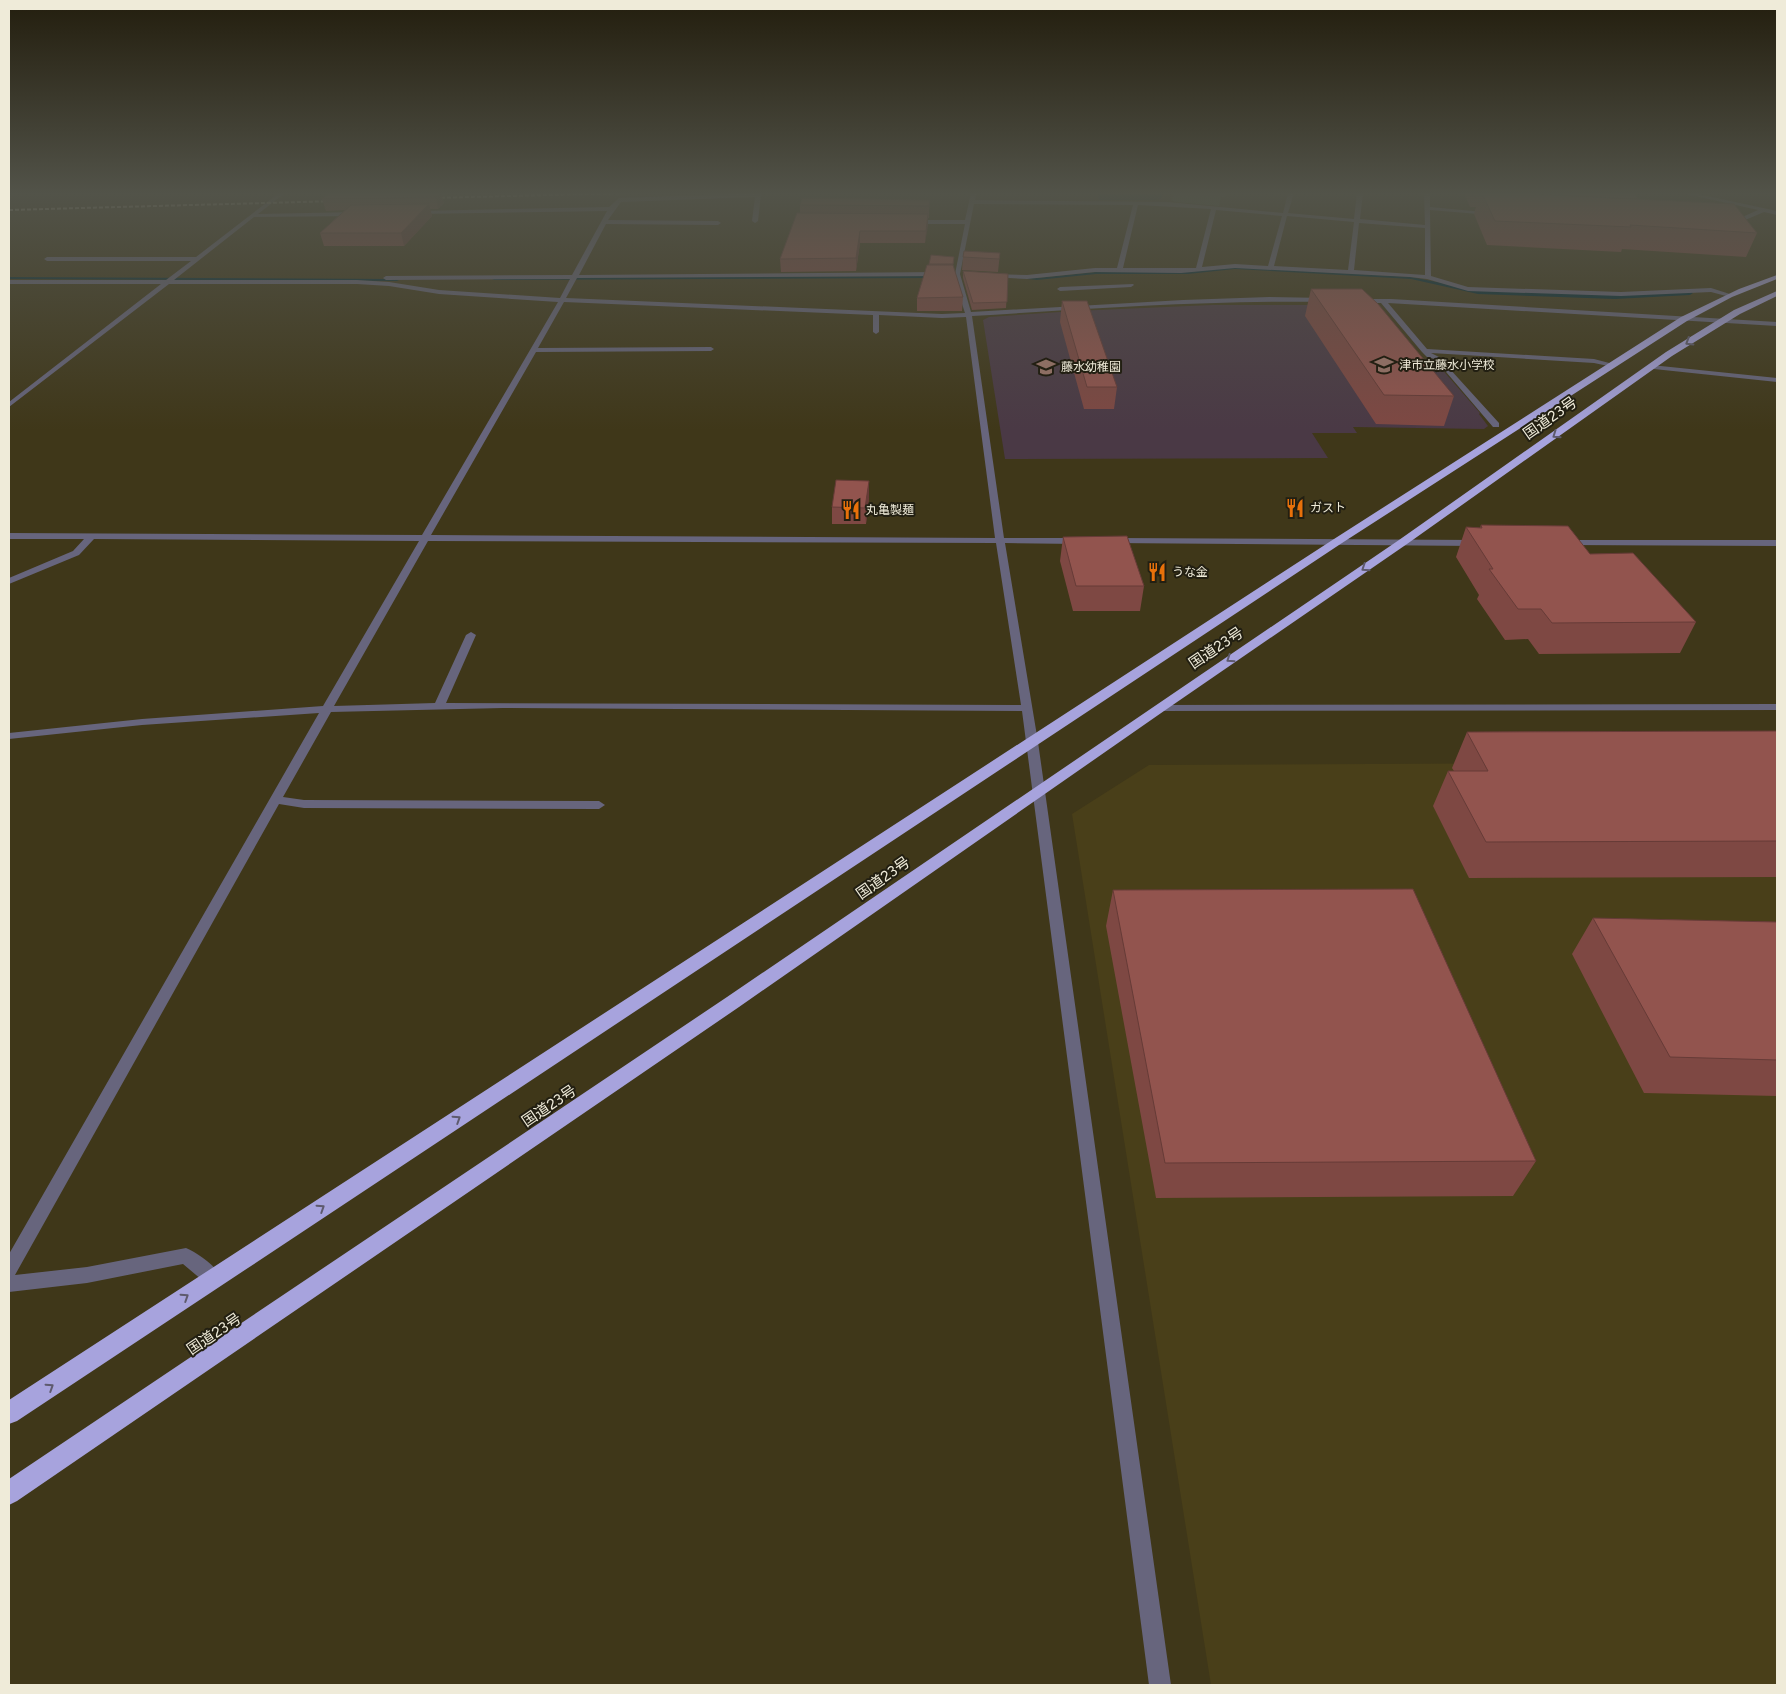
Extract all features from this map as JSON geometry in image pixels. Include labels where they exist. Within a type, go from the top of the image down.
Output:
[{"type":"highway","name":"国道23号","points":[[9,1413],[1338,541],[1684,318],[1730,294],[1777,277]]},
{"type":"highway","name":"国道23号","points":[[9,1493],[717,1013],[1403,542],[1654,367],[1669,354],[1722,321],[1777,293]]},
{"type":"street","points":[[9,405],[182,272]]},
{"type":"street","points":[[9,1270],[275,800],[562,300],[576,272]]},
{"type":"street","points":[[958,272],[957,276],[969,315],[1032,742],[1160,1685]]},
{"type":"street","points":[[983,275],[1027,277],[1075,272]]},
{"type":"street","points":[[1352,272],[1428,277],[1468,289],[1621,294],[1704,288],[1730,294]]},
{"type":"street","points":[[1428,272],[1428,277]]},
{"type":"street","points":[[378,282],[388,277],[572,279],[957,276],[965,274]]},
{"type":"street","points":[[9,282],[173,279],[378,282],[439,292],[562,300],[969,315],[1250,300],[1338,300]]},
{"type":"street","points":[[1060,289],[1088,290],[1131,285]]},
{"type":"street","points":[[1090,300],[1098,307]]},
{"type":"street","points":[[1347,300],[1777,324]]},
{"type":"street","points":[[1384,302],[1429,356],[1437,358],[1496,425]]},
{"type":"street","points":[[876,313],[876,332]]},
{"type":"street","points":[[533,350],[711,349]]},
{"type":"street","points":[[1424,350],[1594,361],[1612,365]]},
{"type":"street","points":[[1654,367],[1777,380]]},
{"type":"street","points":[[9,536],[1087,540]]},
{"type":"street","points":[[9,581],[76,553],[92,536]]},
{"type":"street","points":[[1106,540],[1482,543]]},
{"type":"street","points":[[1560,543],[1777,543]]},
{"type":"street","points":[[439,706],[471,635]]},
{"type":"street","points":[[9,736],[142,722],[327,709],[503,705],[1026,708]]},
{"type":"street","points":[[1159,708],[1777,707]]},
{"type":"street","points":[[275,800],[304,804],[599,805]]},
{"type":"street","points":[[9,1284],[87,1275],[186,1256],[214,1279]]},
{"type":"shaded area","points":[[1212,305],[1373,305],[1421,359],[1433,359],[1480,413],[1488,426],[1484,429],[1353,427],[1357,433],[1312,433],[1328,458],[1005,459],[983,320],[989,317],[1075,311]]},
{"type":"shaded area","points":[[1777,762],[1777,1685],[1211,1685],[1072,814],[1149,765]]},
{"type":"building","points":[[925,272],[955,272],[963,297],[917,298]]},
{"type":"building","points":[[963,272],[1008,274],[1007,302],[973,303]]},
{"type":"building","points":[[1311,289],[1362,289],[1378,304],[1454,396],[1384,395]]},
{"type":"building","points":[[1062,301],[1087,301],[1117,387],[1087,387]]},
{"type":"building","points":[[836,480],[869,481],[865,508],[832,507]]},
{"type":"building","points":[[1481,525],[1568,526],[1590,554],[1633,553],[1696,622],[1552,623],[1541,609],[1518,609],[1489,569],[1493,569],[1466,527],[1482,528]]},
{"type":"building","points":[[1127,536],[1144,586],[1076,586],[1063,537]]},
{"type":"building","points":[[1777,731],[1777,841],[1486,842],[1448,771],[1488,771],[1467,732]]},
{"type":"building","points":[[1413,889],[1536,1161],[1165,1163],[1113,890]]},
{"type":"building","points":[[1593,918],[1777,922],[1777,1060],[1670,1057]]},
{"type":"waterway","points":[[1019,278],[1037,279],[1096,273],[1197,272]]},
{"type":"waterway","points":[[1306,272],[1411,278],[1478,292],[1615,297],[1690,293]]},
{"type":"waterway","points":[[494,279],[937,277]]},
{"type":"waterway","points":[[9,278],[397,280]]},
{"type":"place","name":"津市立藤水小学校","points":[[1384,365]]},
{"type":"place","name":"藤水幼稚園","points":[[1046,367]]},
{"type":"place","name":"ガスト","points":[[1295,508]]},
{"type":"place","name":"丸亀製麺","points":[[851,510]]},
{"type":"place","name":"うな金","points":[[1157,572]]}]
